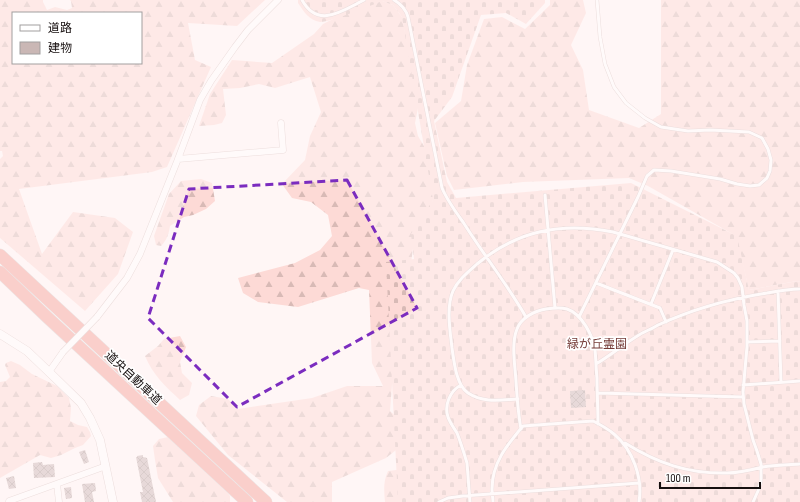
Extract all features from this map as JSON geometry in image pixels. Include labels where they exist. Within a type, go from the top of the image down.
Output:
[{"type":"highway","name":"道央自動車道","points":[[0,255],[266,502]]},
{"type":"highway","name":"道央自動車道","points":[[0,272],[247,502]]},
{"type":"street","points":[[49,372],[63,352],[97,317],[127,278],[140,254],[200,100],[211,81],[248,30],[278,0]]},
{"type":"street","points":[[178,159],[283,150],[281,123]]},
{"type":"street","points":[[0,334],[26,352],[49,372],[81,404],[90,418],[100,440],[113,502]]},
{"type":"street","points":[[9,502],[106,466]]},
{"type":"street","points":[[57,484],[59,502]]},
{"type":"lane","points":[[302,0],[314,14],[331,16],[364,0]]},
{"type":"lane","points":[[394,0],[404,8],[408,17],[442,188],[445,196],[519,304],[526,317]]},
{"type":"lane","points":[[579,317],[647,176],[654,170],[671,171],[720,179],[750,186],[759,185],[767,178],[770,171],[771,160],[768,149],[762,138],[749,132],[710,130],[688,131],[661,127],[645,118],[626,103],[614,87],[605,64],[600,37],[597,0]]},
{"type":"lane","points":[[546,195],[555,308]]},
{"type":"lane","points":[[518,399],[489,401],[478,398],[466,392],[461,385],[456,372],[453,356],[449,318],[450,302],[453,291],[461,279],[495,250],[521,237],[548,230],[578,227],[613,232],[717,262],[734,273],[738,278],[744,297],[747,321],[747,342],[743,397],[753,440],[758,451],[761,464],[758,491],[753,502]]},
{"type":"lane","points":[[651,304],[673,250]]},
{"type":"lane","points":[[596,283],[660,308],[666,322]]},
{"type":"lane","points":[[596,364],[640,334],[695,310],[712,304],[744,297],[800,289]]},
{"type":"lane","points":[[778,291],[781,382]]},
{"type":"lane","points":[[521,429],[514,352],[516,331],[519,324],[526,317],[541,310],[555,308],[566,309],[579,317],[592,340],[596,364],[598,424]]},
{"type":"lane","points":[[747,342],[780,341]]},
{"type":"lane","points":[[743,385],[800,380]]},
{"type":"lane","points":[[461,385],[454,390],[450,396],[447,416],[457,433],[467,463],[470,502]]},
{"type":"lane","points":[[598,393],[743,397]]},
{"type":"lane","points":[[493,502],[492,489],[494,470],[502,453],[523,426],[593,421],[615,435],[626,447],[634,462],[639,478],[639,502]]},
{"type":"lane","points":[[620,440],[658,461],[671,466],[693,471],[727,473],[744,472],[772,466],[800,464]]},
{"type":"lane","points":[[439,502],[448,498],[469,495],[639,484]]},
{"type":"highlighted area","points":[[347,180],[417,308],[237,407],[148,318],[189,189]]},
{"type":"green space","points":[[0,0],[43,0],[47,10],[55,7],[67,10],[72,8],[70,0],[265,0],[237,26],[188,23],[195,60],[211,67],[167,167],[152,172],[19,189],[42,254],[73,212],[115,218],[133,232],[118,274],[85,311],[0,238],[0,159],[3,156],[2,151],[0,151]]},
{"type":"green space","name":"緑が丘霊園","points":[[298,0],[545,0],[545,3],[526,24],[506,13],[481,15],[452,97],[434,121],[447,182],[456,198],[631,183],[737,236],[749,290],[797,281],[800,282],[800,502],[398,502],[386,262],[414,259],[411,234],[433,200],[402,17],[393,5],[382,1],[340,17],[325,22],[320,22],[307,15],[298,3]]},
{"type":"green space","points":[[380,0],[393,5],[402,17],[419,103],[415,123],[418,136],[424,146],[436,189],[430,212],[415,234],[392,385],[390,411],[411,431],[406,442],[386,458],[332,482],[332,502],[287,502],[228,455],[196,416],[199,405],[211,396],[228,399],[238,409],[312,398],[347,386],[383,386],[372,363],[369,290],[359,288],[298,307],[258,302],[243,293],[238,278],[295,263],[320,250],[332,236],[328,215],[311,202],[292,198],[282,184],[305,160],[310,136],[321,112],[310,77],[275,88],[259,84],[240,88],[223,89],[226,115],[222,123],[199,126],[210,94],[232,60],[272,63],[314,34],[323,24],[357,7]]},
{"type":"green space","points":[[550,0],[583,0],[586,13],[571,45],[583,70],[589,110],[639,128],[661,114],[661,0],[800,0],[800,282],[797,281],[749,290],[736,236],[648,186],[629,178],[523,182],[454,190],[447,176],[435,123],[461,101],[467,65],[484,19],[502,17],[525,29],[550,5]]},
{"type":"green space","points":[[201,179],[212,183],[215,201],[206,209],[184,217],[170,226],[163,244],[161,246],[156,245],[154,236],[169,194],[181,181]]},
{"type":"green space","points":[[180,336],[186,347],[180,362],[182,373],[192,383],[189,395],[180,400],[156,375],[145,356],[158,346],[164,339]]},
{"type":"green space","points":[[11,361],[20,365],[32,374],[57,386],[69,398],[71,408],[70,421],[87,427],[91,436],[83,445],[51,458],[40,455],[0,478],[0,382],[6,381],[10,377],[5,365]]},
{"type":"green space","points":[[168,437],[226,490],[230,496],[230,502],[173,502],[158,478],[153,446],[159,439]]},
{"type":"green space","points":[[404,469],[401,502],[385,502],[384,490],[388,471]]},
{"type":"building","points":[[585,390],[586,407],[571,408],[570,391]]},
{"type":"building","points":[[85,450],[89,462],[84,464],[79,452]]},
{"type":"building","points":[[143,455],[143,457],[147,458],[156,502],[142,502],[140,492],[143,492],[136,457]]},
{"type":"building","points":[[42,462],[43,465],[54,464],[55,477],[34,478],[33,463]]},
{"type":"building","points":[[14,476],[16,488],[9,489],[6,478]]},
{"type":"building","points":[[95,483],[96,491],[92,492],[94,502],[85,502],[82,484]]},
{"type":"building","points":[[71,487],[72,498],[66,499],[64,488]]}]
